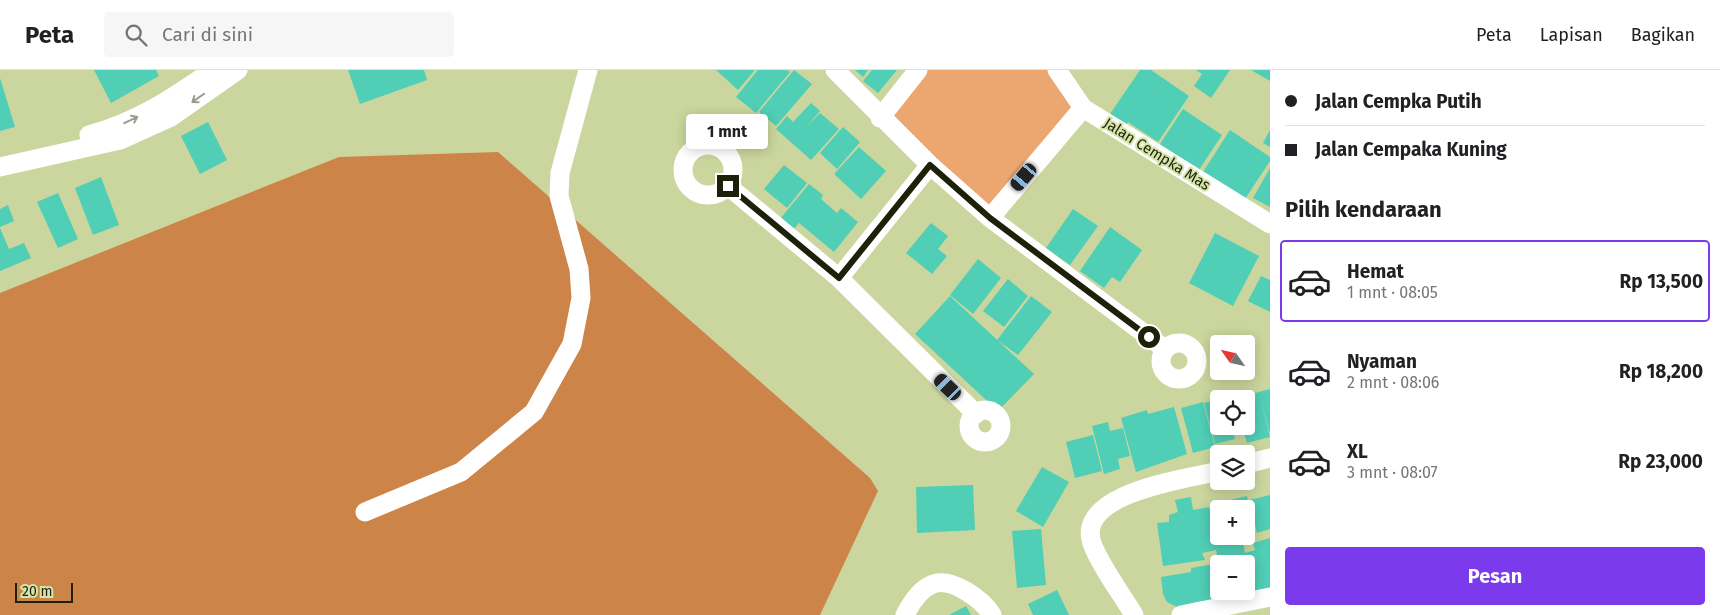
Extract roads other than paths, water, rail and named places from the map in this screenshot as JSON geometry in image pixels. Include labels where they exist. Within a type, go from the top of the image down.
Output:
[{"type":"street","points":[[0,155],[112,129],[164,105],[214,70]]},
{"type":"street","points":[[0,167],[120,140],[172,117],[238,70]]},
{"type":"street","points":[[365,512],[461,472],[476,460],[534,412],[572,344],[581,298],[579,269],[559,196],[560,173],[588,70]]},
{"type":"street","points":[[835,70],[880,118],[990,218],[1165,349]]},
{"type":"street","points":[[880,118],[918,70]]},
{"type":"street","name":"Jalan Cempka Mas","points":[[1057,70],[1083,108],[1270,224]]},
{"type":"street","points":[[990,218],[1083,108]]},
{"type":"street","points":[[839,278],[930,165]]},
{"type":"street","points":[[728,186],[839,278],[976,414]]},
{"type":"street","points":[[1255,462],[1270,458]]},
{"type":"street","points":[[1134,615],[1092,544],[1091,525],[1101,510],[1111,501],[1129,493],[1210,473]]},
{"type":"street","points":[[905,615],[917,595],[935,583],[945,584],[972,594],[987,606],[992,615]]},
{"type":"street","points":[[1181,615],[1270,597]]}]
